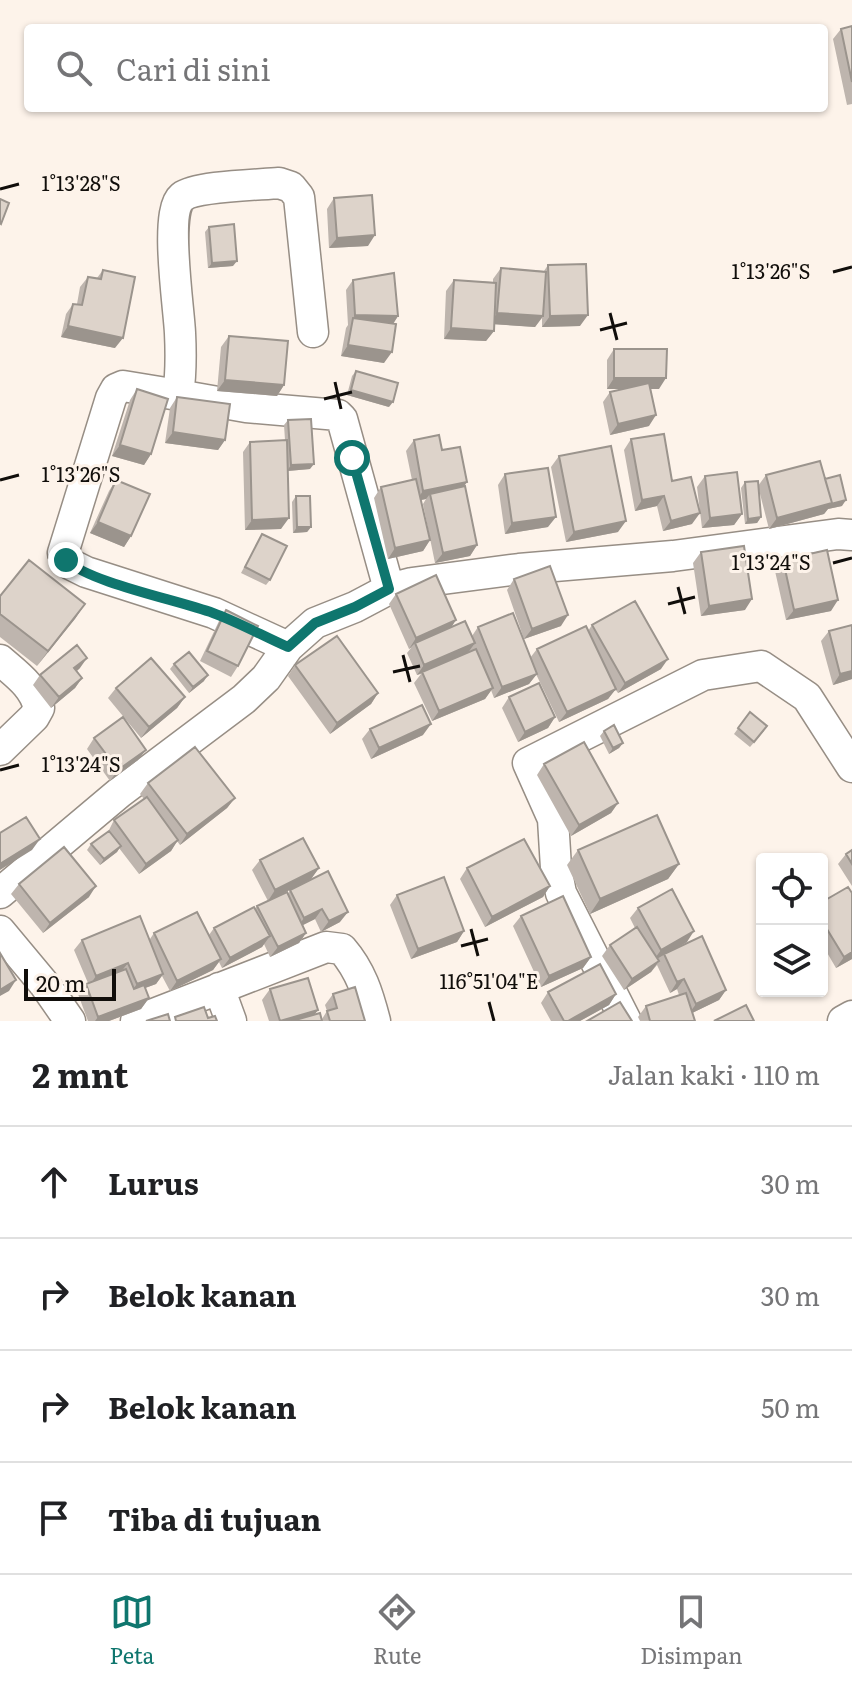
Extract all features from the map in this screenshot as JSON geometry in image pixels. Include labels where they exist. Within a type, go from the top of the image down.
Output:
[{"type":"street","points":[[178,395],[180,332],[173,243],[176,205],[195,190],[279,183],[291,187],[299,197],[313,332]]},
{"type":"street","points":[[288,647],[214,613],[103,578],[78,569],[66,560],[63,553],[113,394],[123,386],[246,407],[338,415],[342,419],[389,589]]},
{"type":"street","points":[[0,893],[119,793],[244,699],[266,678],[288,647],[315,623],[389,589],[412,583],[519,569],[673,556],[838,534],[852,535]]},
{"type":"street","points":[[0,660],[36,696],[39,708],[34,717],[0,750]]},
{"type":"street","points":[[626,1021],[561,893],[553,819],[528,763],[703,675],[761,666],[807,697],[852,767]]},
{"type":"street","points":[[0,931],[70,1021]]},
{"type":"street","points":[[136,1021],[326,947],[342,949],[366,985],[375,1021]]},
{"type":"street","points":[[219,988],[231,1021]]},
{"type":"street","points":[[843,1021],[852,1016]]},
{"type":"building","points":[[852,26],[852,82],[841,29]]},
{"type":"building","points":[[372,195],[375,235],[337,238],[334,198]]},
{"type":"building","points":[[0,199],[9,203],[1,224],[0,223]]},
{"type":"building","points":[[234,224],[237,261],[212,263],[209,227]]},
{"type":"building","points":[[586,264],[588,315],[550,316],[548,265]]},
{"type":"building","points":[[501,268],[546,272],[543,316],[497,313]]},
{"type":"building","points":[[103,270],[135,277],[123,338],[68,326],[73,304],[82,305],[88,277],[101,279]]},
{"type":"building","points":[[394,273],[398,316],[355,315],[353,280]]},
{"type":"building","points":[[454,280],[496,283],[494,331],[451,328]]},
{"type":"building","points":[[353,318],[396,324],[392,352],[348,345]]},
{"type":"building","points":[[229,336],[288,341],[284,385],[225,380]]},
{"type":"building","points":[[614,349],[667,349],[666,378],[614,378]]},
{"type":"building","points":[[356,371],[398,383],[393,402],[351,390]]},
{"type":"building","points":[[649,383],[656,415],[618,424],[610,392]]},
{"type":"building","points":[[137,389],[168,399],[151,454],[120,445]]},
{"type":"building","points":[[177,397],[230,404],[225,440],[173,432]]},
{"type":"building","points":[[311,419],[314,464],[291,465],[288,420]]},
{"type":"building","points":[[664,434],[672,481],[691,477],[700,513],[671,521],[664,496],[642,500],[631,439]]},
{"type":"building","points":[[439,435],[442,450],[460,447],[467,482],[423,491],[414,440]]},
{"type":"building","points":[[287,440],[289,518],[252,520],[250,442]]},
{"type":"building","points":[[611,446],[626,521],[574,532],[559,456]]},
{"type":"building","points":[[820,461],[832,503],[777,518],[766,475]]},
{"type":"building","points":[[548,468],[556,517],[512,523],[505,474]]},
{"type":"building","points":[[737,472],[742,514],[710,518],[705,476]]},
{"type":"building","points":[[840,475],[846,500],[831,504],[825,479]]},
{"type":"building","points":[[416,479],[430,540],[395,548],[381,487]]},
{"type":"building","points":[[116,480],[150,494],[131,536],[98,522]]},
{"type":"building","points":[[758,481],[761,517],[748,519],[745,482]]},
{"type":"building","points":[[465,486],[477,545],[443,553],[430,494]]},
{"type":"building","points":[[296,496],[310,496],[311,527],[297,527]]},
{"type":"building","points":[[262,534],[287,546],[270,580],[245,567]]},
{"type":"building","points":[[744,546],[752,599],[709,606],[701,552]]},
{"type":"building","points":[[827,550],[838,600],[794,610],[783,560]]},
{"type":"building","points":[[29,560],[85,604],[48,651],[0,614],[0,596]]},
{"type":"building","points":[[550,566],[568,615],[532,629],[514,579]]},
{"type":"building","points":[[436,575],[456,620],[416,638],[396,594]]},
{"type":"building","points":[[635,601],[668,659],[625,683],[592,625]]},
{"type":"building","points":[[226,610],[258,626],[238,666],[207,651]]},
{"type":"building","points":[[513,613],[537,674],[502,687],[478,627]]},
{"type":"building","points":[[465,621],[475,643],[424,665],[415,643]]},
{"type":"building","points":[[852,625],[852,671],[840,674],[829,631]]},
{"type":"building","points":[[586,626],[616,689],[567,712],[537,649]]},
{"type":"building","points":[[337,636],[378,693],[337,723],[295,665]]},
{"type":"building","points":[[77,645],[87,658],[74,668],[82,678],[59,697],[40,675]]},
{"type":"building","points":[[476,649],[493,688],[439,711],[422,672]]},
{"type":"building","points":[[189,652],[208,675],[193,687],[174,664]]},
{"type":"building","points":[[151,658],[185,697],[149,727],[116,688]]},
{"type":"building","points":[[539,683],[555,717],[525,732],[509,697]]},
{"type":"building","points":[[422,705],[431,724],[379,748],[370,729]]},
{"type":"building","points":[[750,712],[767,726],[754,742],[738,728]]},
{"type":"building","points":[[123,717],[146,750],[118,770],[94,738]]},
{"type":"building","points":[[614,725],[623,743],[613,748],[604,731]]},
{"type":"building","points":[[584,742],[618,803],[579,825],[544,764]]},
{"type":"building","points":[[195,747],[235,798],[187,834],[148,783]]},
{"type":"building","points":[[147,797],[178,840],[146,864],[114,820]]},
{"type":"building","points":[[657,815],[679,864],[600,899],[578,850]]},
{"type":"building","points":[[26,817],[40,839],[0,864],[0,833]]},
{"type":"building","points":[[109,831],[121,846],[104,859],[91,844]]},
{"type":"building","points":[[303,838],[319,868],[275,890],[260,860]]},
{"type":"building","points":[[524,839],[550,886],[492,917],[467,868]]},
{"type":"building","points":[[64,847],[96,886],[50,923],[19,884]]},
{"type":"building","points":[[852,850],[852,864],[846,854]]},
{"type":"building","points":[[328,871],[348,912],[329,921],[322,909],[304,918],[290,890]]},
{"type":"building","points":[[444,877],[464,931],[418,949],[397,895]]},
{"type":"building","points":[[848,887],[852,893],[852,952],[844,957],[828,931],[828,899]]},
{"type":"building","points":[[672,889],[694,931],[661,950],[638,908]]},
{"type":"building","points":[[287,892],[306,933],[278,947],[257,906]]},
{"type":"building","points":[[563,896],[591,957],[549,976],[521,916]]},
{"type":"building","points":[[254,907],[270,936],[230,958],[214,928]]},
{"type":"building","points":[[197,912],[221,959],[177,981],[154,933]]},
{"type":"building","points":[[140,916],[163,974],[137,984],[128,963],[96,976],[82,940]]},
{"type":"building","points":[[637,927],[659,961],[632,979],[610,945]]},
{"type":"building","points":[[702,936],[726,990],[696,1004],[684,979],[677,982],[664,954]]},
{"type":"building","points":[[0,953],[16,980],[0,990]]},
{"type":"building","points":[[600,964],[616,994],[564,1021],[548,992]]},
{"type":"building","points":[[126,969],[134,989],[144,985],[149,998],[98,1017],[86,984]]},
{"type":"building","points":[[308,978],[318,1010],[280,1021],[270,989]]},
{"type":"building","points":[[355,987],[365,1021],[330,1021],[327,1011],[337,1008],[333,994]]},
{"type":"building","points":[[686,993],[695,1021],[650,1021],[646,1006]]},
{"type":"building","points":[[620,1002],[632,1021],[587,1021]]},
{"type":"building","points":[[746,1005],[754,1021],[714,1021]]},
{"type":"building","points":[[204,1007],[208,1018],[215,1016],[217,1021],[176,1021],[175,1017]]},
{"type":"building","points":[[320,1013],[322,1021],[292,1021]]},
{"type":"building","points":[[168,1014],[170,1021],[146,1021]]},
{"type":"route","points":[[66,560],[78,569],[103,578],[214,613],[288,647],[315,623],[389,589],[352,458]]}]
